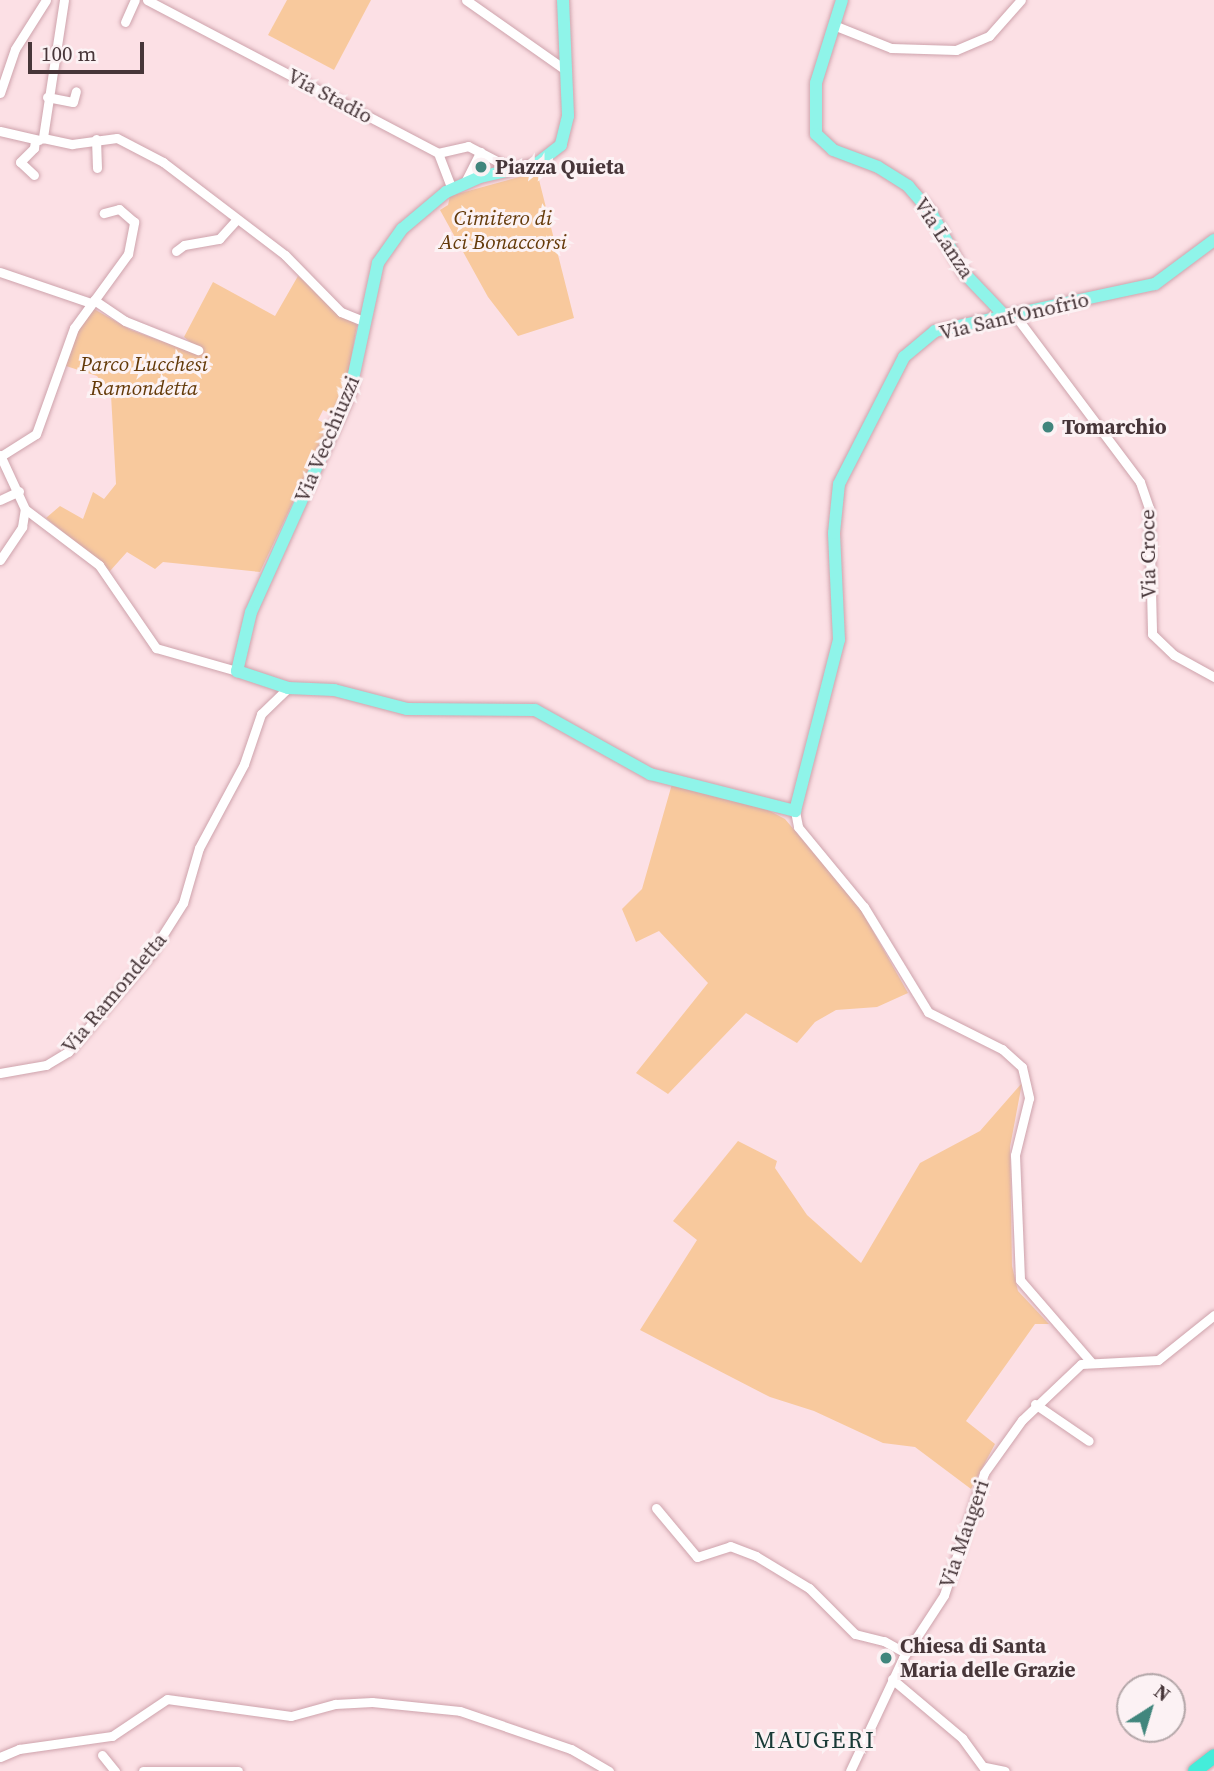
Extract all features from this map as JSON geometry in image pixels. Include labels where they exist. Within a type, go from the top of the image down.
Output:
[{"type":"highway","points":[[1195,1771],[1214,1756]]},
{"type":"main road","points":[[458,186],[515,171],[549,158],[561,145],[568,116],[563,0]]},
{"type":"main road","name":"Via Lanza","points":[[842,0],[816,83],[816,134],[833,150],[878,167],[908,186],[932,214],[964,273],[1010,315]]},
{"type":"main road","name":"Via Vecchiuzzi","points":[[237,671],[251,612],[349,393],[371,281],[390,244],[415,217],[458,186]]},
{"type":"main road","name":"Via Sant'Onofrio","points":[[795,811],[838,640],[835,509],[849,457],[912,346],[935,331],[1155,284],[1214,240]]},
{"type":"main road","points":[[237,671],[288,688],[334,690],[407,709],[535,710],[650,774],[795,811]]},
{"type":"street","points":[[0,93],[15,48],[46,0]]},
{"type":"street","points":[[34,175],[19,162],[39,140],[64,0]]},
{"type":"street","points":[[125,22],[135,0]]},
{"type":"street","name":"Via Stadio","points":[[147,0],[438,153]]},
{"type":"street","points":[[466,0],[567,71]]},
{"type":"street","points":[[836,26],[891,48],[956,50],[989,36],[1021,0]]},
{"type":"street","points":[[47,97],[73,102],[76,91]]},
{"type":"street","points":[[0,131],[72,144],[117,138],[175,169],[202,187],[235,221],[285,254],[341,312],[363,321]]},
{"type":"street","points":[[96,139],[97,169]]},
{"type":"street","points":[[480,152],[458,186],[438,153],[468,146],[480,152],[515,171]]},
{"type":"street","points":[[0,560],[22,527],[25,509],[19,491],[0,456],[36,434],[74,328],[128,254],[135,227],[119,209],[104,213]]},
{"type":"street","points":[[176,251],[184,245],[219,239],[235,221]]},
{"type":"street","points":[[0,272],[29,284],[92,302],[125,321],[198,351]]},
{"type":"street","name":"Via Croce","points":[[1010,315],[1136,473],[1149,508],[1152,634],[1174,655],[1214,677]]},
{"type":"street","points":[[0,500],[19,491]]},
{"type":"street","points":[[25,509],[99,565],[156,648],[237,671]]},
{"type":"street","name":"Via Ramondetta","points":[[0,1073],[46,1065],[68,1052],[150,955],[183,903],[200,848],[244,764],[261,714],[288,688]]},
{"type":"street","points":[[795,811],[799,827],[864,907],[928,1012],[1002,1049],[1022,1067],[1029,1098],[1015,1155],[1020,1280],[1091,1362],[1158,1360],[1214,1315]]},
{"type":"street","name":"Via Maugeri","points":[[850,1771],[892,1679],[944,1595],[984,1473],[1035,1404],[1068,1372],[1091,1362]]},
{"type":"street","points":[[1035,1404],[1088,1441]]},
{"type":"street","points":[[656,1508],[697,1557],[730,1546],[756,1556],[809,1588],[855,1634],[884,1641],[906,1653]]},
{"type":"street","points":[[892,1679],[962,1738],[986,1769],[1004,1771]]},
{"type":"street","points":[[0,1757],[19,1749],[112,1736],[167,1699],[291,1716],[335,1704],[372,1702],[460,1711],[571,1749],[609,1771]]},
{"type":"street","points":[[102,1755],[116,1771]]},
{"type":"street","points":[[144,1771],[238,1771]]},
{"type":"green space","points":[[287,0],[371,0],[334,70],[268,35]]},
{"type":"green space","name":"Cimitero di Aci Bonaccorsi","points":[[537,172],[574,318],[518,336],[488,297],[440,210],[448,205],[450,196]]},
{"type":"green space","name":"Parco Lucchesi Ramondetta","points":[[298,276],[357,325],[348,376],[333,415],[323,410],[318,420],[329,426],[260,572],[163,562],[155,569],[127,552],[110,571],[46,518],[60,506],[83,519],[93,492],[104,499],[116,484],[111,395],[97,376],[66,366],[78,331],[94,309],[131,330],[197,354],[199,349],[184,337],[213,282],[275,316]]},
{"type":"green space","points":[[672,784],[756,804],[785,819],[860,908],[908,993],[877,1007],[836,1010],[815,1022],[797,1043],[746,1013],[668,1094],[636,1073],[708,983],[659,931],[636,942],[622,909],[642,889]]},
{"type":"green space","points":[[1022,1083],[1010,1147],[1012,1266],[1018,1291],[1049,1324],[1035,1324],[966,1421],[995,1444],[971,1489],[915,1447],[883,1443],[814,1411],[770,1397],[640,1330],[697,1240],[673,1221],[738,1141],[777,1161],[775,1168],[807,1215],[861,1263],[920,1163],[980,1131]]},
{"type":"place","name":"Piazza Quieta","points":[[481,167]]},
{"type":"place","name":"Tomarchio","points":[[1048,427]]},
{"type":"place","name":"Chiesa di Santa Maria delle Grazie","points":[[886,1658]]},
{"type":"district","name":"MAUGERI","points":[[815,1740]]}]
